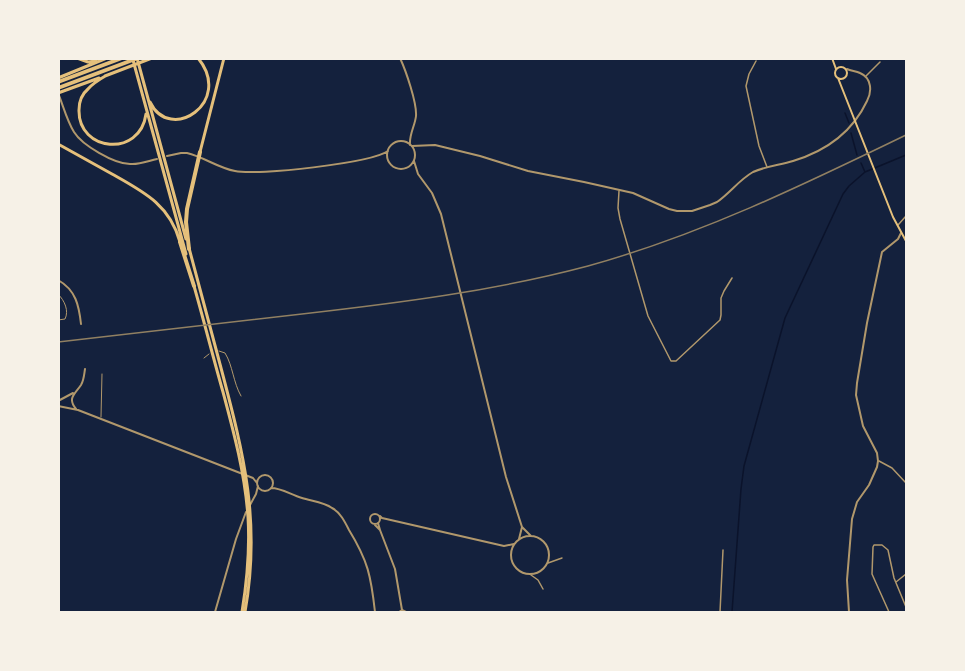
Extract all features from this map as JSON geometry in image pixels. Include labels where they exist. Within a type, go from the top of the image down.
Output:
[{"type":"highway","points":[[77,58],[88,62],[101,61]]},
{"type":"highway","points":[[58,80],[107,58]]},
{"type":"highway","points":[[58,80],[122,58]]},
{"type":"highway","points":[[58,88],[136,58],[146,106],[184,241]]},
{"type":"highway","points":[[59,94],[152,58]]},
{"type":"highway","points":[[146,94],[159,114],[167,118],[180,119],[194,113],[203,104],[210,85],[207,71],[198,58]]},
{"type":"highway","points":[[184,241],[187,209],[224,58]]},
{"type":"highway","points":[[138,72],[146,94],[194,286],[232,419]]},
{"type":"highway","points":[[107,75],[89,87],[80,104],[80,118],[87,134],[95,140],[110,145],[131,140],[141,130],[145,121],[146,106]]},
{"type":"highway","points":[[58,144],[147,194],[162,207],[189,248],[244,471],[248,517],[248,562],[243,612]]},
{"type":"highway","points":[[243,612],[251,561],[250,511],[245,479]]},
{"type":"main road","points":[[832,58],[838,68]]},
{"type":"main road","points":[[838,68],[843,66],[847,69],[847,76],[840,79]]},
{"type":"main road","points":[[838,68],[836,75],[840,79],[850,111],[901,237],[906,241]]},
{"type":"street","points":[[166,156],[187,153],[228,170],[250,173],[322,166],[383,155],[394,143],[404,141],[410,135],[414,124],[416,110],[400,58]]},
{"type":"street","points":[[756,61],[746,86],[759,146],[767,167]]},
{"type":"street","points":[[866,77],[880,62]]},
{"type":"street","points":[[404,141],[411,145],[435,145],[453,149],[528,171],[619,190],[644,197],[669,209],[692,211],[717,202],[746,177],[759,170],[796,160],[838,140],[859,116],[868,100],[870,88],[866,77],[847,69]]},
{"type":"street","points":[[847,76],[854,72]]},
{"type":"street","points":[[59,94],[74,133],[87,145],[126,164],[138,164],[157,159]]},
{"type":"street","points":[[410,135],[418,174],[437,202],[506,477],[522,527],[531,536]]},
{"type":"street","points":[[415,153],[422,146]]},
{"type":"street","points":[[388,151],[388,161]]},
{"type":"street","points":[[374,157],[383,157],[397,168],[405,168],[418,174]]},
{"type":"street","points":[[405,168],[414,161]]},
{"type":"street","points":[[619,190],[618,208],[621,224],[643,301],[653,326],[672,361],[674,362],[720,320],[721,298],[732,278]]},
{"type":"street","points":[[897,226],[906,216]]},
{"type":"street","points":[[849,612],[847,580],[852,519],[857,502],[878,467],[877,453],[863,426],[856,395],[857,383],[882,252],[901,237]]},
{"type":"street","points":[[58,280],[75,296],[81,324]]},
{"type":"street","points":[[78,410],[71,402],[82,383],[85,369]]},
{"type":"street","points":[[58,401],[75,392]]},
{"type":"street","points":[[58,406],[78,410],[253,478],[269,476],[272,478],[271,488]]},
{"type":"street","points":[[878,460],[892,468],[906,483]]},
{"type":"street","points":[[214,612],[237,533],[256,494],[260,477]]},
{"type":"street","points":[[253,478],[263,490]]},
{"type":"street","points":[[273,484],[279,489]]},
{"type":"street","points":[[256,494],[271,488],[279,489],[326,505],[336,511],[362,552],[371,579],[375,612]]},
{"type":"street","points":[[380,530],[370,519],[371,515],[376,513],[382,518],[504,546],[511,553],[515,567],[520,572],[531,574],[542,570],[550,556],[548,546],[541,539],[531,536],[519,539],[514,544],[511,553]]},
{"type":"street","points":[[380,516],[380,530],[394,568],[402,612]]},
{"type":"street","points":[[373,523],[392,520]]},
{"type":"street","points":[[519,539],[522,527]]},
{"type":"street","points":[[504,546],[514,544]]},
{"type":"street","points":[[889,612],[872,574],[874,545],[882,545],[888,550],[896,582],[906,607]]},
{"type":"street","points":[[720,612],[723,550]]},
{"type":"street","points":[[548,563],[562,558]]},
{"type":"street","points":[[531,574],[543,589]]},
{"type":"street","points":[[896,582],[906,574]]},
{"type":"lane","points":[[58,294],[64,302],[67,316],[65,319],[58,320]]},
{"type":"lane","points":[[204,358],[207,354],[214,352],[225,353],[241,396]]},
{"type":"lane","points":[[101,419],[102,374]]},
{"type":"waterway","points":[[845,113],[849,123]]},
{"type":"waterway","points":[[851,133],[857,155]]},
{"type":"waterway","points":[[732,612],[744,466],[785,318],[843,194],[865,172],[906,155]]},
{"type":"waterway","points":[[861,163],[865,172]]},
{"type":"railway","points":[[58,342],[410,301],[553,275],[630,254],[711,224],[790,190],[906,135]]}]
